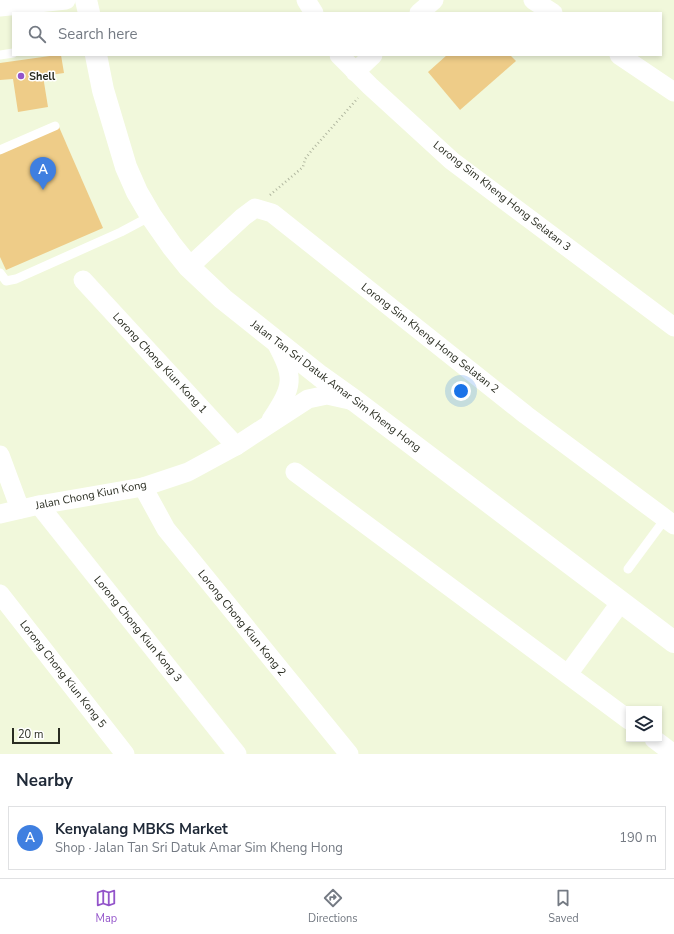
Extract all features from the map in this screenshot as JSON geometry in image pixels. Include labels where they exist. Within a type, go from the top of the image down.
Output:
[{"type":"street","points":[[2,5],[66,0]]},
{"type":"street","points":[[86,0],[89,12]]},
{"type":"street","points":[[306,0],[313,12]]},
{"type":"street","points":[[420,12],[434,0]]},
{"type":"street","points":[[533,0],[552,12]]},
{"type":"street","name":"Jalan Tan Sri Datuk Amar Sim Kheng Hong","points":[[96,56],[103,90],[124,161],[137,192],[151,216],[189,267],[223,299],[274,341],[674,642]]},
{"type":"street","name":"Lorong Sim Kheng Hong Selatan 3","points":[[340,56],[355,72],[452,161],[674,327]]},
{"type":"street","points":[[355,72],[372,56]]},
{"type":"street","points":[[620,56],[674,92]]},
{"type":"street","points":[[189,267],[243,217],[255,208]]},
{"type":"street","name":"Lorong Sim Kheng Hong Selatan 2","points":[[255,208],[272,213],[526,415],[670,522]]},
{"type":"street","name":"Lorong Chong Kiun Kong 1","points":[[83,280],[236,446]]},
{"type":"street","name":"Jalan Chong Kiun Kong","points":[[266,428],[284,400],[290,380],[286,362],[274,341]]},
{"type":"street","name":"Jalan Chong Kiun Kong","points":[[0,514],[39,505],[143,487],[188,472],[266,428],[308,399],[326,395],[355,401]]},
{"type":"street","points":[[0,455],[20,509]]},
{"type":"street","points":[[295,472],[626,718]]},
{"type":"street","name":"Lorong Chong Kiun Kong 2","points":[[143,487],[166,529],[349,754]]},
{"type":"street","name":"Lorong Chong Kiun Kong 3","points":[[39,505],[237,754]]},
{"type":"street","name":"Lorong Chong Kiun Kong 5","points":[[0,594],[125,754]]},
{"type":"street","points":[[568,674],[621,602]]},
{"type":"street","points":[[658,742],[674,754]]},
{"type":"lane","points":[[0,55],[12,53]]},
{"type":"lane","points":[[0,150],[55,126]]},
{"type":"lane","points":[[0,275],[6,281],[16,279],[121,232],[151,216]]},
{"type":"lane","points":[[628,569],[670,522]]},
{"type":"path","points":[[255,208],[303,167],[304,159],[370,86]]},
{"type":"building","points":[[50,56],[61,56],[64,73],[43,76],[48,107],[18,112],[13,79],[0,80],[0,63]]},
{"type":"building","points":[[446,56],[511,56],[516,61],[460,110],[428,72]]},
{"type":"building","points":[[59,127],[103,228],[6,270],[0,257],[0,152]]},
{"type":"place","name":"Shell","points":[[21,76]]},
{"type":"place","name":"Kenyalang MBKS Market","points":[[43,190]]}]
